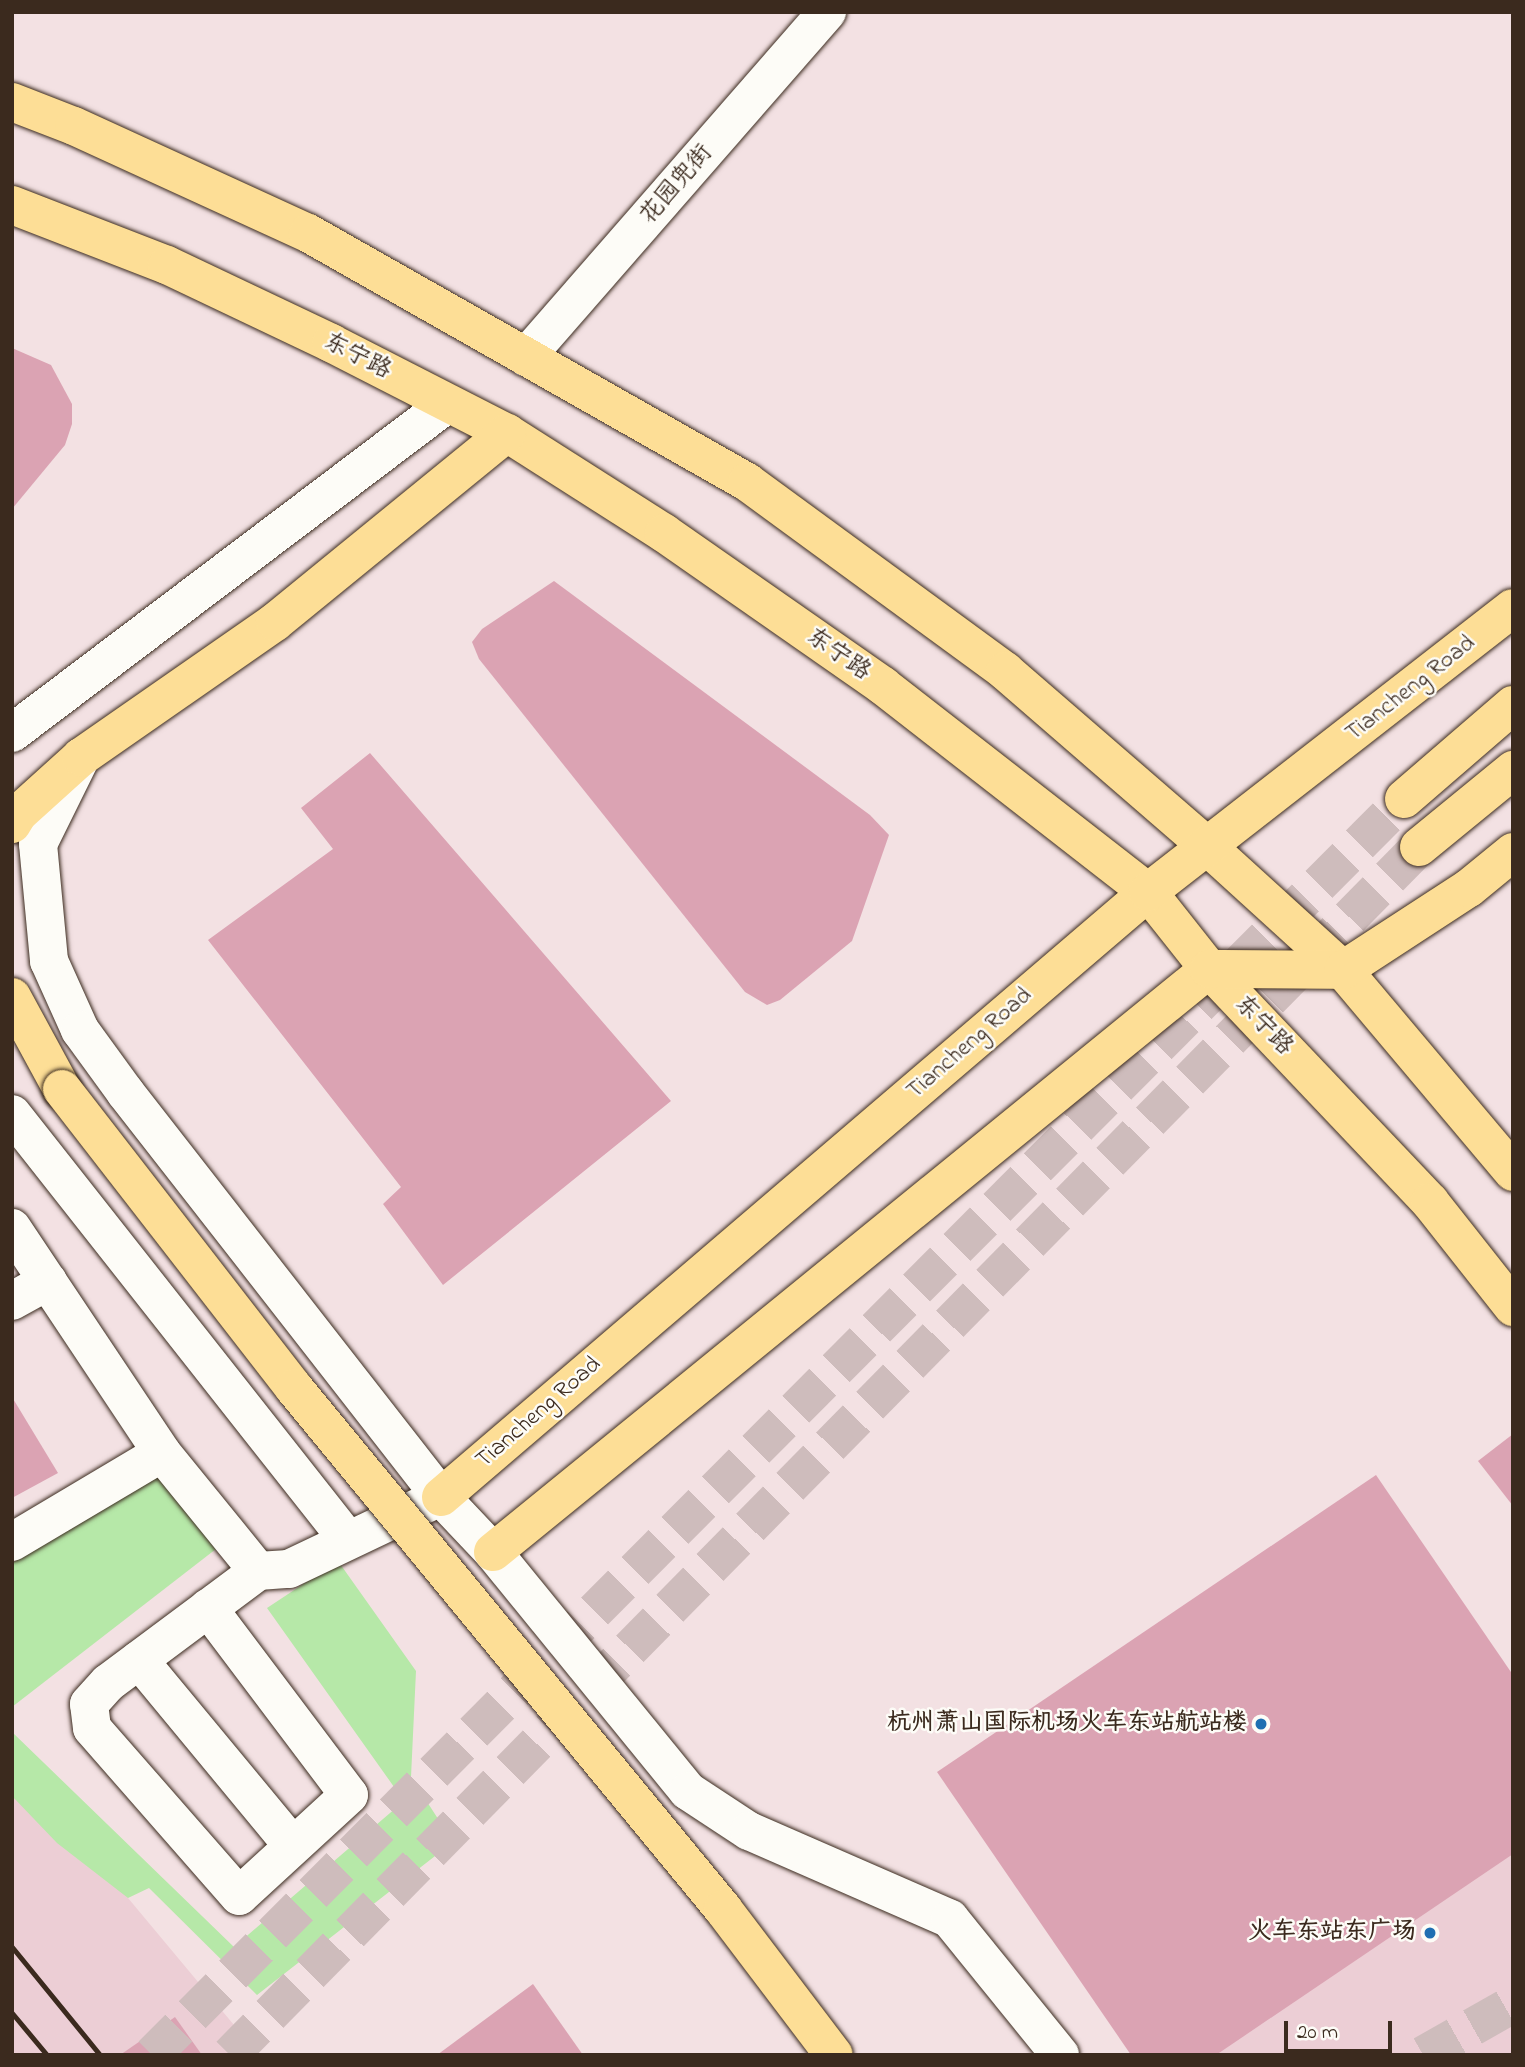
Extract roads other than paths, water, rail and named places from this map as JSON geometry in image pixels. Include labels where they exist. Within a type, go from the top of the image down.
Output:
[{"type":"main road","points":[[12,102],[74,126],[308,233],[747,482],[1005,671],[1208,847],[1343,971],[1513,1172]]},
{"type":"main road","name":"东宁路","points":[[12,205],[167,265],[331,343],[507,433],[664,533],[883,687],[1148,892],[1209,969],[1430,1202],[1513,1307]]},
{"type":"main road","points":[[12,824],[18,814],[81,757],[275,622],[507,433]]},
{"type":"main road","name":"Tiancheng Road","points":[[441,1497],[1148,892],[1513,608]]},
{"type":"main road","points":[[1404,799],[1513,705]]},
{"type":"main road","points":[[1419,847],[1513,770]]},
{"type":"main road","points":[[493,1552],[1209,969],[1343,971],[1469,888],[1513,852]]},
{"type":"main road","points":[[12,997],[62,1089],[294,1388],[723,1909],[834,2055]]},
{"type":"street","name":"花园兜街","points":[[526,357],[827,12]]},
{"type":"street","points":[[12,733],[447,404]]},
{"type":"street","points":[[81,757],[38,844],[49,961],[80,1030],[441,1497],[493,1552],[688,1790],[749,1831],[950,1919],[1060,2055]]},
{"type":"street","points":[[12,1114],[347,1539]]},
{"type":"street","points":[[12,1228],[162,1452],[258,1571]]},
{"type":"street","points":[[12,1301],[48,1281]]},
{"type":"street","points":[[12,1542],[162,1452]]},
{"type":"street","points":[[208,1608],[349,1795],[239,1896],[92,1728],[89,1704],[108,1683],[208,1608],[258,1571],[289,1569],[347,1539],[441,1497]]},
{"type":"street","points":[[139,1660],[293,1846]]},
{"type":"tunnel","points":[[152,2055],[1404,799]]},
{"type":"tunnel","points":[[230,2055],[1419,847]]},
{"type":"tunnel","points":[[1423,2055],[1513,2004]]},
{"type":"railway","points":[[12,1947],[100,2055]]},
{"type":"railway","points":[[12,2013],[47,2055]]},
{"type":"place","name":"杭州萧山国际机场火车东站航站楼","points":[[1261,1724]]},
{"type":"place","name":"火车东站东广场","points":[[1430,1933]]}]
